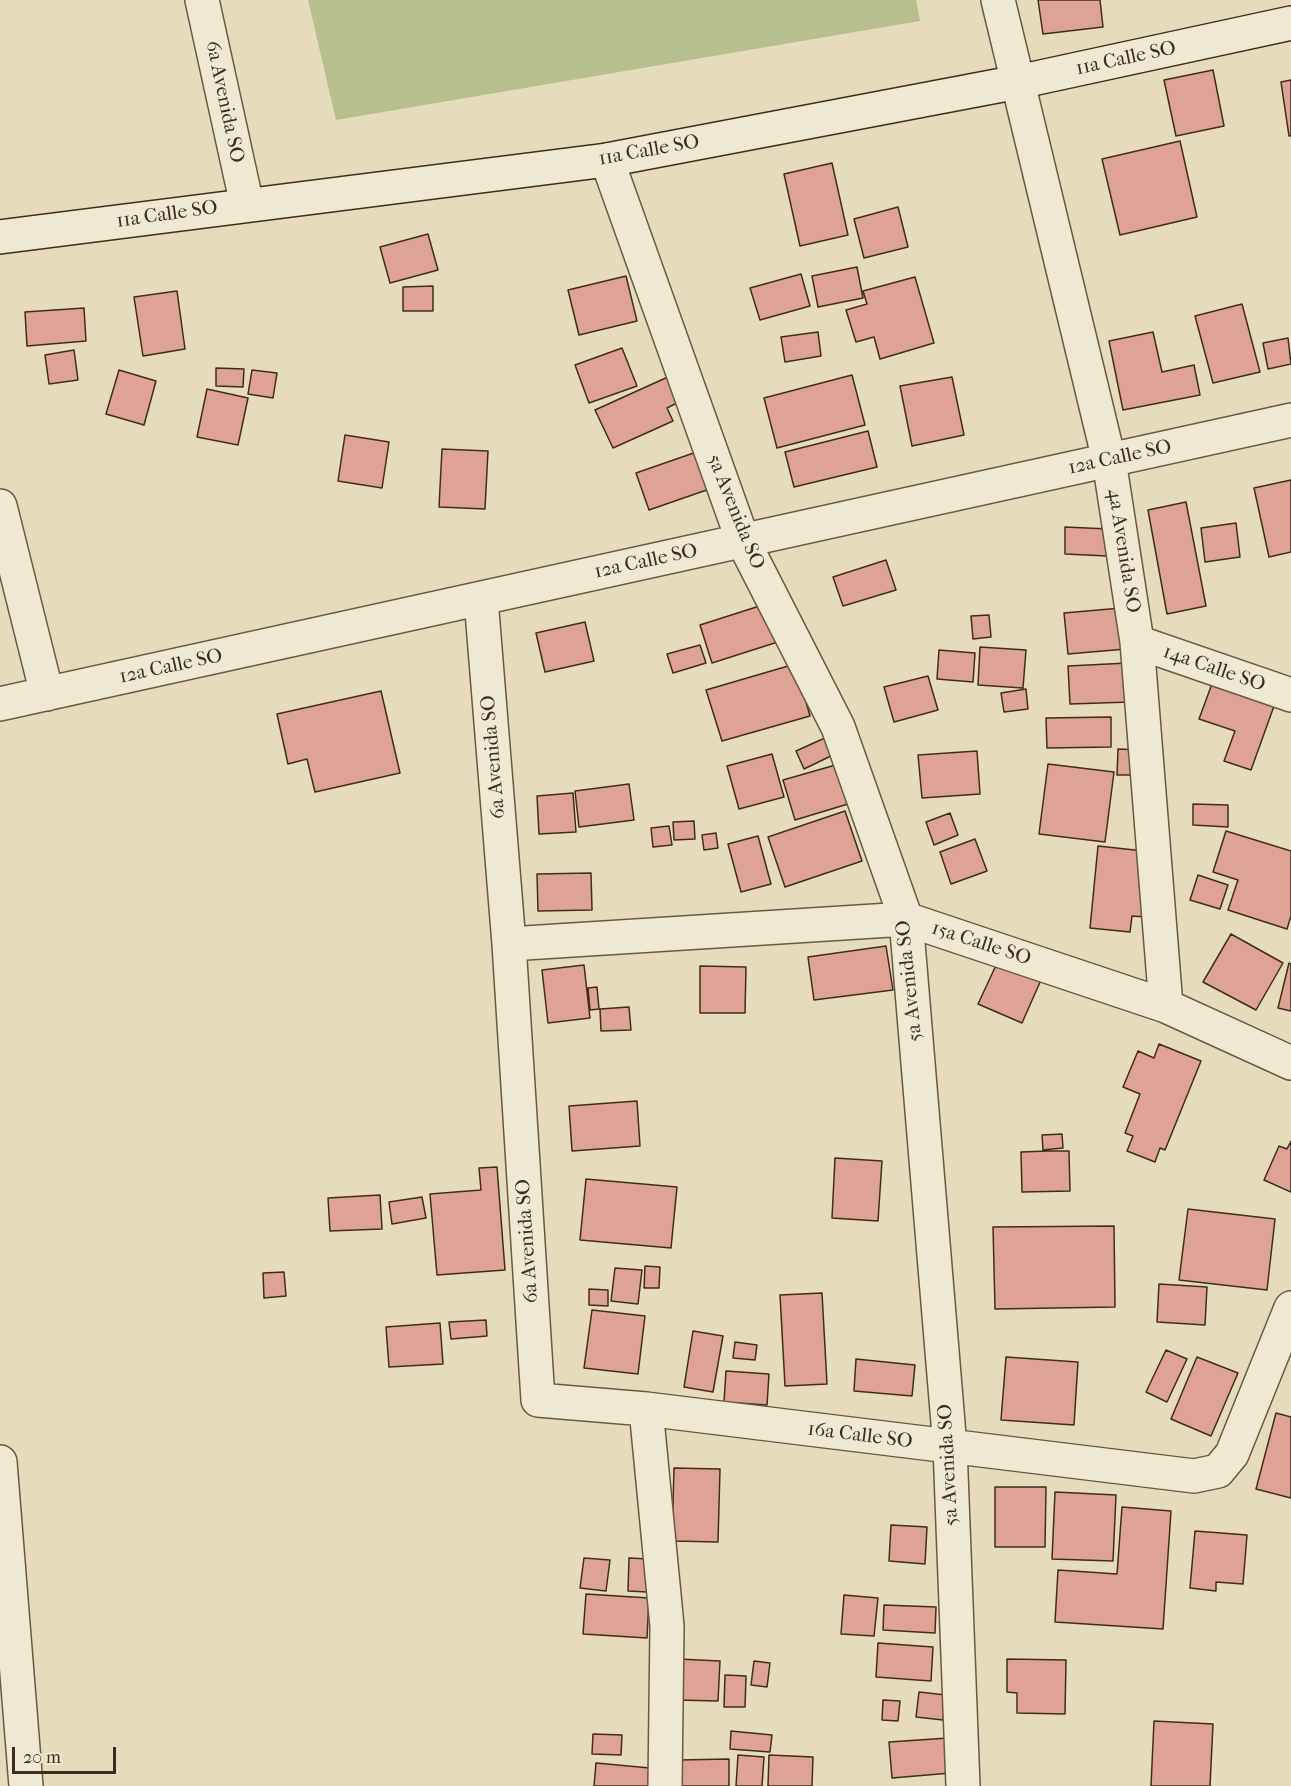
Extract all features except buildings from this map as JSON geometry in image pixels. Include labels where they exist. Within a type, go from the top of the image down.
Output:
[{"type":"street","name":"6a Avenida SO","points":[[202,0],[247,205]]},
{"type":"street","name":"4a Avenida SO","points":[[998,0],[1109,460],[1137,642],[1166,1006]]},
{"type":"street","name":"11a Calle SO","points":[[0,237],[607,160],[1018,82],[1291,23]]},
{"type":"street","name":"5a Avenida SO","points":[[607,160],[742,541],[838,727],[906,919],[950,1447],[963,1786]]},
{"type":"street","name":"12a Calle SO","points":[[0,704],[1291,420]]},
{"type":"street","points":[[0,506],[47,694]]},
{"type":"street","name":"6a Avenida SO","points":[[481,599],[509,944],[538,1400],[645,1409]]},
{"type":"street","name":"14a Calle SO","points":[[1137,642],[1291,695]]},
{"type":"street","name":"15a Calle SO","points":[[509,944],[906,919],[1166,1006],[1291,1064]]},
{"type":"street","name":"16a Calle SO","points":[[645,1409],[1194,1476],[1218,1471],[1232,1454],[1291,1308]]},
{"type":"street","points":[[645,1409],[667,1626],[664,1786]]},
{"type":"street","points":[[1,1476],[9,1679],[26,1786]]},
{"type":"green space","points":[[308,0],[916,0],[920,21],[336,120]]}]
